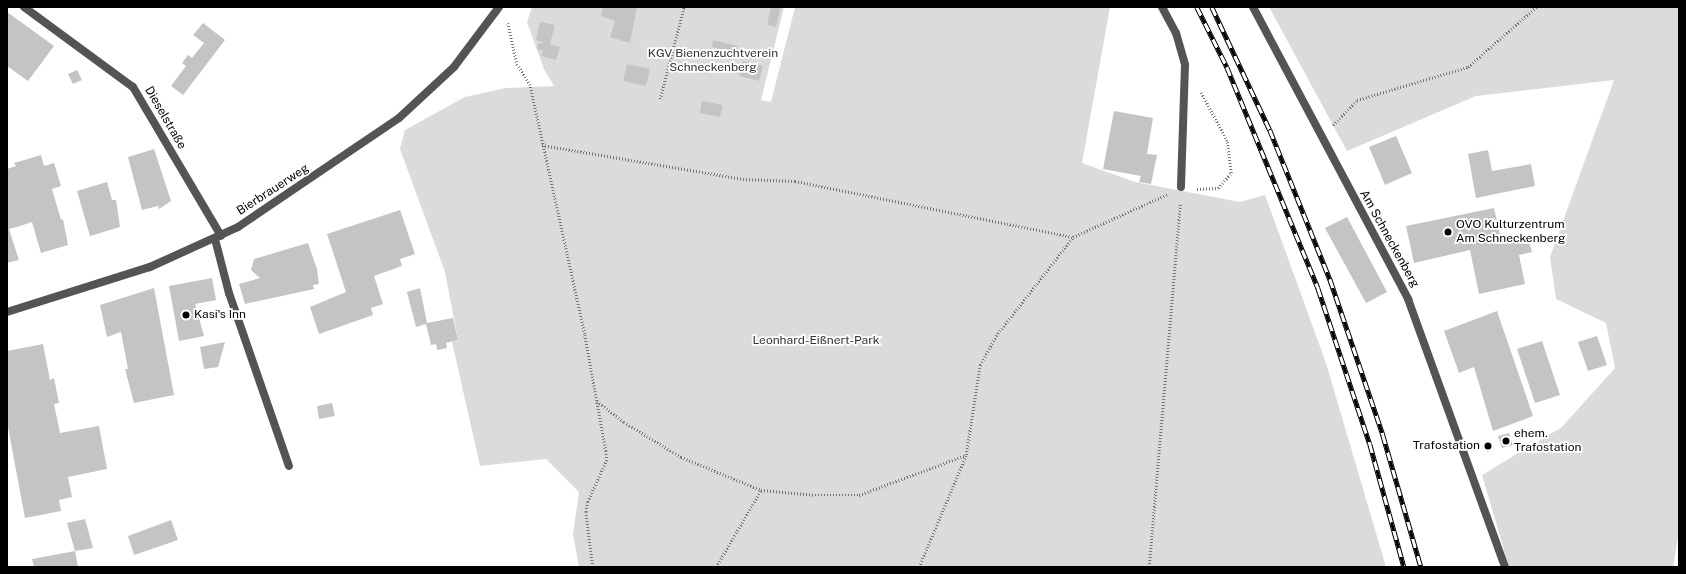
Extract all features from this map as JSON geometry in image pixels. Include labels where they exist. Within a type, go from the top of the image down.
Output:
[{"type":"street","name":"Dieselstraße","points":[[24,7],[133,87],[218,238],[229,292],[289,466]]},
{"type":"street","name":"Bierbrauerweg","points":[[7,312],[150,266],[218,238],[298,189],[399,118],[454,67],[499,7]]},
{"type":"street","points":[[1162,7],[1176,34],[1185,65],[1181,188]]},
{"type":"street","name":"Am Schneckenberg","points":[[1254,7],[1321,139],[1408,299],[1505,567]]},
{"type":"path","points":[[660,99],[684,7]]},
{"type":"path","points":[[1321,139],[1357,100],[1468,67],[1536,7]]},
{"type":"path","points":[[507,21],[517,64],[530,84],[597,400],[607,460],[588,502],[586,512],[593,567]]},
{"type":"path","points":[[919,567],[966,455],[980,365],[996,336],[1072,237],[1181,188],[1218,188],[1231,173],[1227,141],[1200,91]]},
{"type":"path","points":[[542,145],[743,180],[795,181],[1072,237]]},
{"type":"path","points":[[1149,567],[1181,188]]},
{"type":"path","points":[[597,400],[624,422],[681,457],[761,490],[815,495],[859,495],[966,455]]},
{"type":"path","points":[[716,567],[761,490]]},
{"type":"green space","name":"Leonhard-Eißnert-Park","points":[[532,7],[784,7],[761,100],[771,102],[795,7],[1110,7],[1082,163],[1135,182],[1240,202],[1265,195],[1326,363],[1386,567],[579,567],[573,534],[579,492],[546,459],[480,466],[452,342],[458,340],[445,272],[400,149],[405,130],[465,97],[506,88],[554,86],[544,69],[527,22]]},
{"type":"green space","points":[[1269,7],[1679,7],[1679,531],[1673,567],[1509,567],[1482,475],[1562,427],[1615,368],[1606,323],[1556,299],[1550,257],[1614,80],[1476,96],[1347,151]]},
{"type":"building","points":[[603,7],[637,7],[630,43],[610,37],[615,21],[601,16]]},
{"type":"building","points":[[771,7],[781,7],[776,27],[767,25]]},
{"type":"building","points":[[7,12],[54,46],[28,81],[7,66]]},
{"type":"building","points":[[540,22],[555,25],[550,44],[560,47],[556,60],[541,56],[543,51],[537,49],[538,44],[544,42],[536,40]]},
{"type":"building","points":[[203,23],[225,40],[183,95],[171,86],[186,66],[182,63],[188,55],[192,58],[204,43],[193,35]]},
{"type":"building","points":[[713,40],[738,46],[736,53],[719,52],[720,49],[712,47]]},
{"type":"building","points":[[743,61],[763,66],[759,81],[739,76]]},
{"type":"building","points":[[627,64],[650,69],[646,86],[623,81]]},
{"type":"building","points":[[77,70],[82,80],[73,84],[68,74]]},
{"type":"building","points":[[702,101],[723,105],[720,117],[700,113]]},
{"type":"building","points":[[1114,111],[1153,118],[1147,154],[1157,155],[1151,184],[1139,182],[1141,176],[1103,169]]},
{"type":"building","points":[[1396,136],[1412,173],[1385,185],[1369,147]]},
{"type":"building","points":[[154,149],[171,201],[159,209],[158,206],[142,210],[128,157]]},
{"type":"building","points":[[1488,150],[1492,171],[1531,164],[1535,186],[1476,198],[1468,154]]},
{"type":"building","points":[[41,155],[44,166],[54,163],[61,186],[52,189],[61,220],[63,219],[68,245],[41,253],[32,222],[9,229],[19,260],[7,263],[7,169],[16,166],[14,163]]},
{"type":"building","points":[[107,182],[112,200],[116,200],[120,227],[90,236],[77,191]]},
{"type":"building","points":[[1494,208],[1502,243],[1528,238],[1532,252],[1519,255],[1525,284],[1479,294],[1470,250],[1414,263],[1406,226]]},
{"type":"building","points":[[400,210],[415,254],[400,259],[402,266],[374,276],[383,304],[371,308],[373,315],[319,334],[310,307],[346,292],[327,234]]},
{"type":"building","points":[[1347,217],[1387,292],[1366,303],[1325,228]]},
{"type":"building","points":[[308,243],[317,269],[319,284],[313,285],[314,289],[245,304],[239,284],[260,278],[251,270],[254,259]]},
{"type":"building","name":"Kasi's Inn","points":[[212,278],[216,300],[195,304],[204,336],[179,341],[169,286]]},
{"type":"building","points":[[154,288],[174,395],[134,403],[125,369],[128,369],[121,332],[107,337],[100,305]]},
{"type":"building","points":[[420,288],[427,323],[453,318],[458,340],[446,343],[447,348],[437,350],[436,344],[431,345],[426,324],[416,327],[407,292]]},
{"type":"building","points":[[1497,311],[1533,416],[1493,431],[1474,367],[1459,373],[1444,331]]},
{"type":"building","points":[[1597,336],[1607,365],[1588,371],[1578,342]]},
{"type":"building","points":[[1542,341],[1560,395],[1535,403],[1517,349]]},
{"type":"building","points":[[225,342],[218,367],[204,369],[200,347]]},
{"type":"building","points":[[43,344],[50,380],[54,378],[59,403],[54,404],[60,433],[99,426],[107,469],[68,477],[72,497],[59,500],[61,511],[25,518],[7,422],[7,351]]},
{"type":"building","points":[[332,403],[335,416],[319,419],[317,406]]},
{"type":"building","name":"ehem. Trafostation","points":[[1509,433],[1513,445],[1502,448],[1498,436]]},
{"type":"building","name":"Trafostation","points":[[1488,441],[1491,451],[1487,452],[1484,442]]},
{"type":"building","points":[[85,519],[93,548],[75,551],[67,523]]},
{"type":"building","points":[[171,520],[178,540],[134,555],[128,536]]},
{"type":"building","points":[[75,551],[78,567],[34,567],[32,559]]},
{"type":"railway","points":[[1197,7],[1227,67],[1318,288],[1370,444],[1404,567]]},
{"type":"railway","points":[[1212,7],[1270,130],[1330,279],[1383,435],[1421,567]]},
{"type":"place","name":"OVO Kulturzentrum Am Schneckenberg","points":[[1448,232]]},
{"type":"place","name":"Kasi's Inn","points":[[186,315]]},
{"type":"place","name":"ehem. Trafostation","points":[[1506,441]]},
{"type":"place","name":"Trafostation","points":[[1488,446]]},
{"type":"park label","name":"KGV Bienenzuchtverein Schneckenberg","points":[[713,61]]}]
